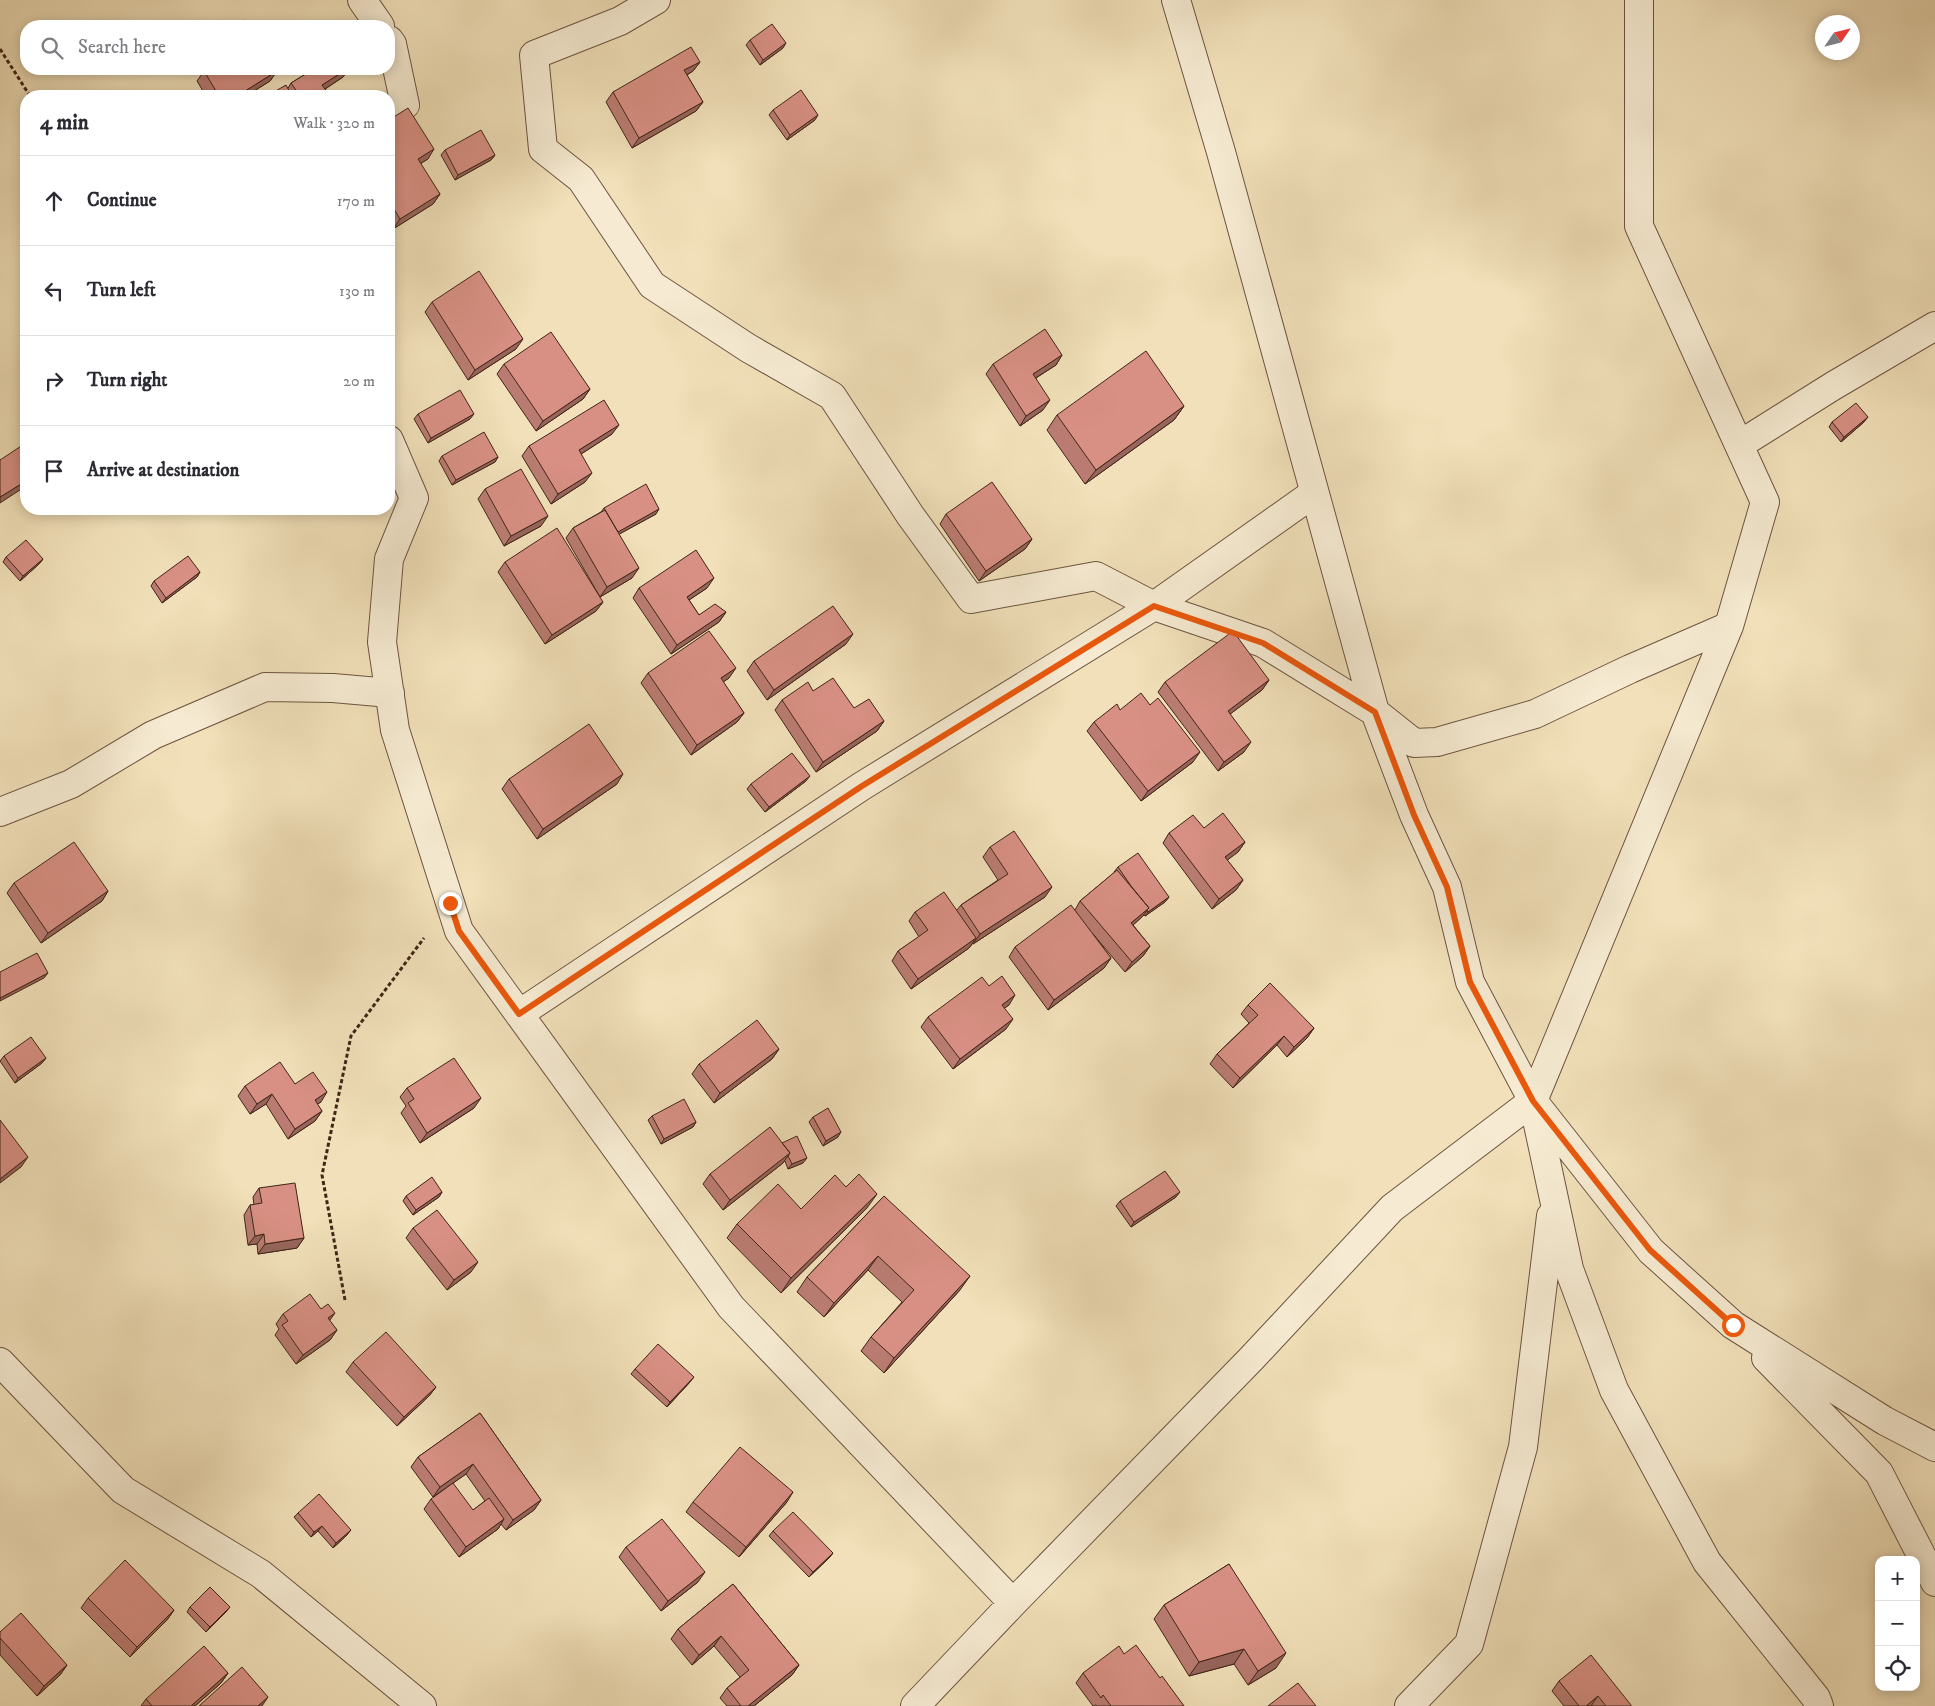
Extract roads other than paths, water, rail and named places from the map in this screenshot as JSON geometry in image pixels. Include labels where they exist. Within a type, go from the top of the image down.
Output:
[{"type":"street","points":[[362,0],[376,20]]},
{"type":"street","points":[[656,0],[620,21],[534,56],[543,149],[581,179],[652,285],[748,348],[832,396],[910,515],[970,599],[1096,576],[1154,606],[1263,643],[1375,712],[1414,743],[1437,742],[1535,714],[1630,669],[1729,626]]},
{"type":"street","points":[[1176,0],[1221,152],[1375,712],[1414,815],[1447,887],[1470,982],[1533,1101],[1650,1250],[1733,1325],[1879,1473],[1935,1582]]},
{"type":"street","points":[[915,1706],[1251,1359],[1392,1208],[1533,1101],[1729,626],[1764,502],[1639,226],[1639,0]]},
{"type":"street","points":[[395,58],[405,105],[395,112]]},
{"type":"street","points":[[1739,445],[1833,386],[1935,326]]},
{"type":"street","points":[[395,454],[414,498],[389,559],[382,642],[395,730],[459,931],[731,1307],[1013,1603]]},
{"type":"street","points":[[519,1014],[862,786],[1154,606],[1314,494]]},
{"type":"street","points":[[0,812],[70,784],[153,735],[265,687],[333,688],[390,693]]},
{"type":"street","points":[[1533,1101],[1569,1269],[1614,1390],[1707,1562],[1816,1698],[1819,1706]]},
{"type":"street","points":[[1409,1706],[1469,1644],[1523,1447],[1554,1193]]},
{"type":"street","points":[[1733,1325],[1885,1420],[1935,1447]]},
{"type":"street","points":[[0,1362],[123,1490],[261,1574],[422,1706]]}]
